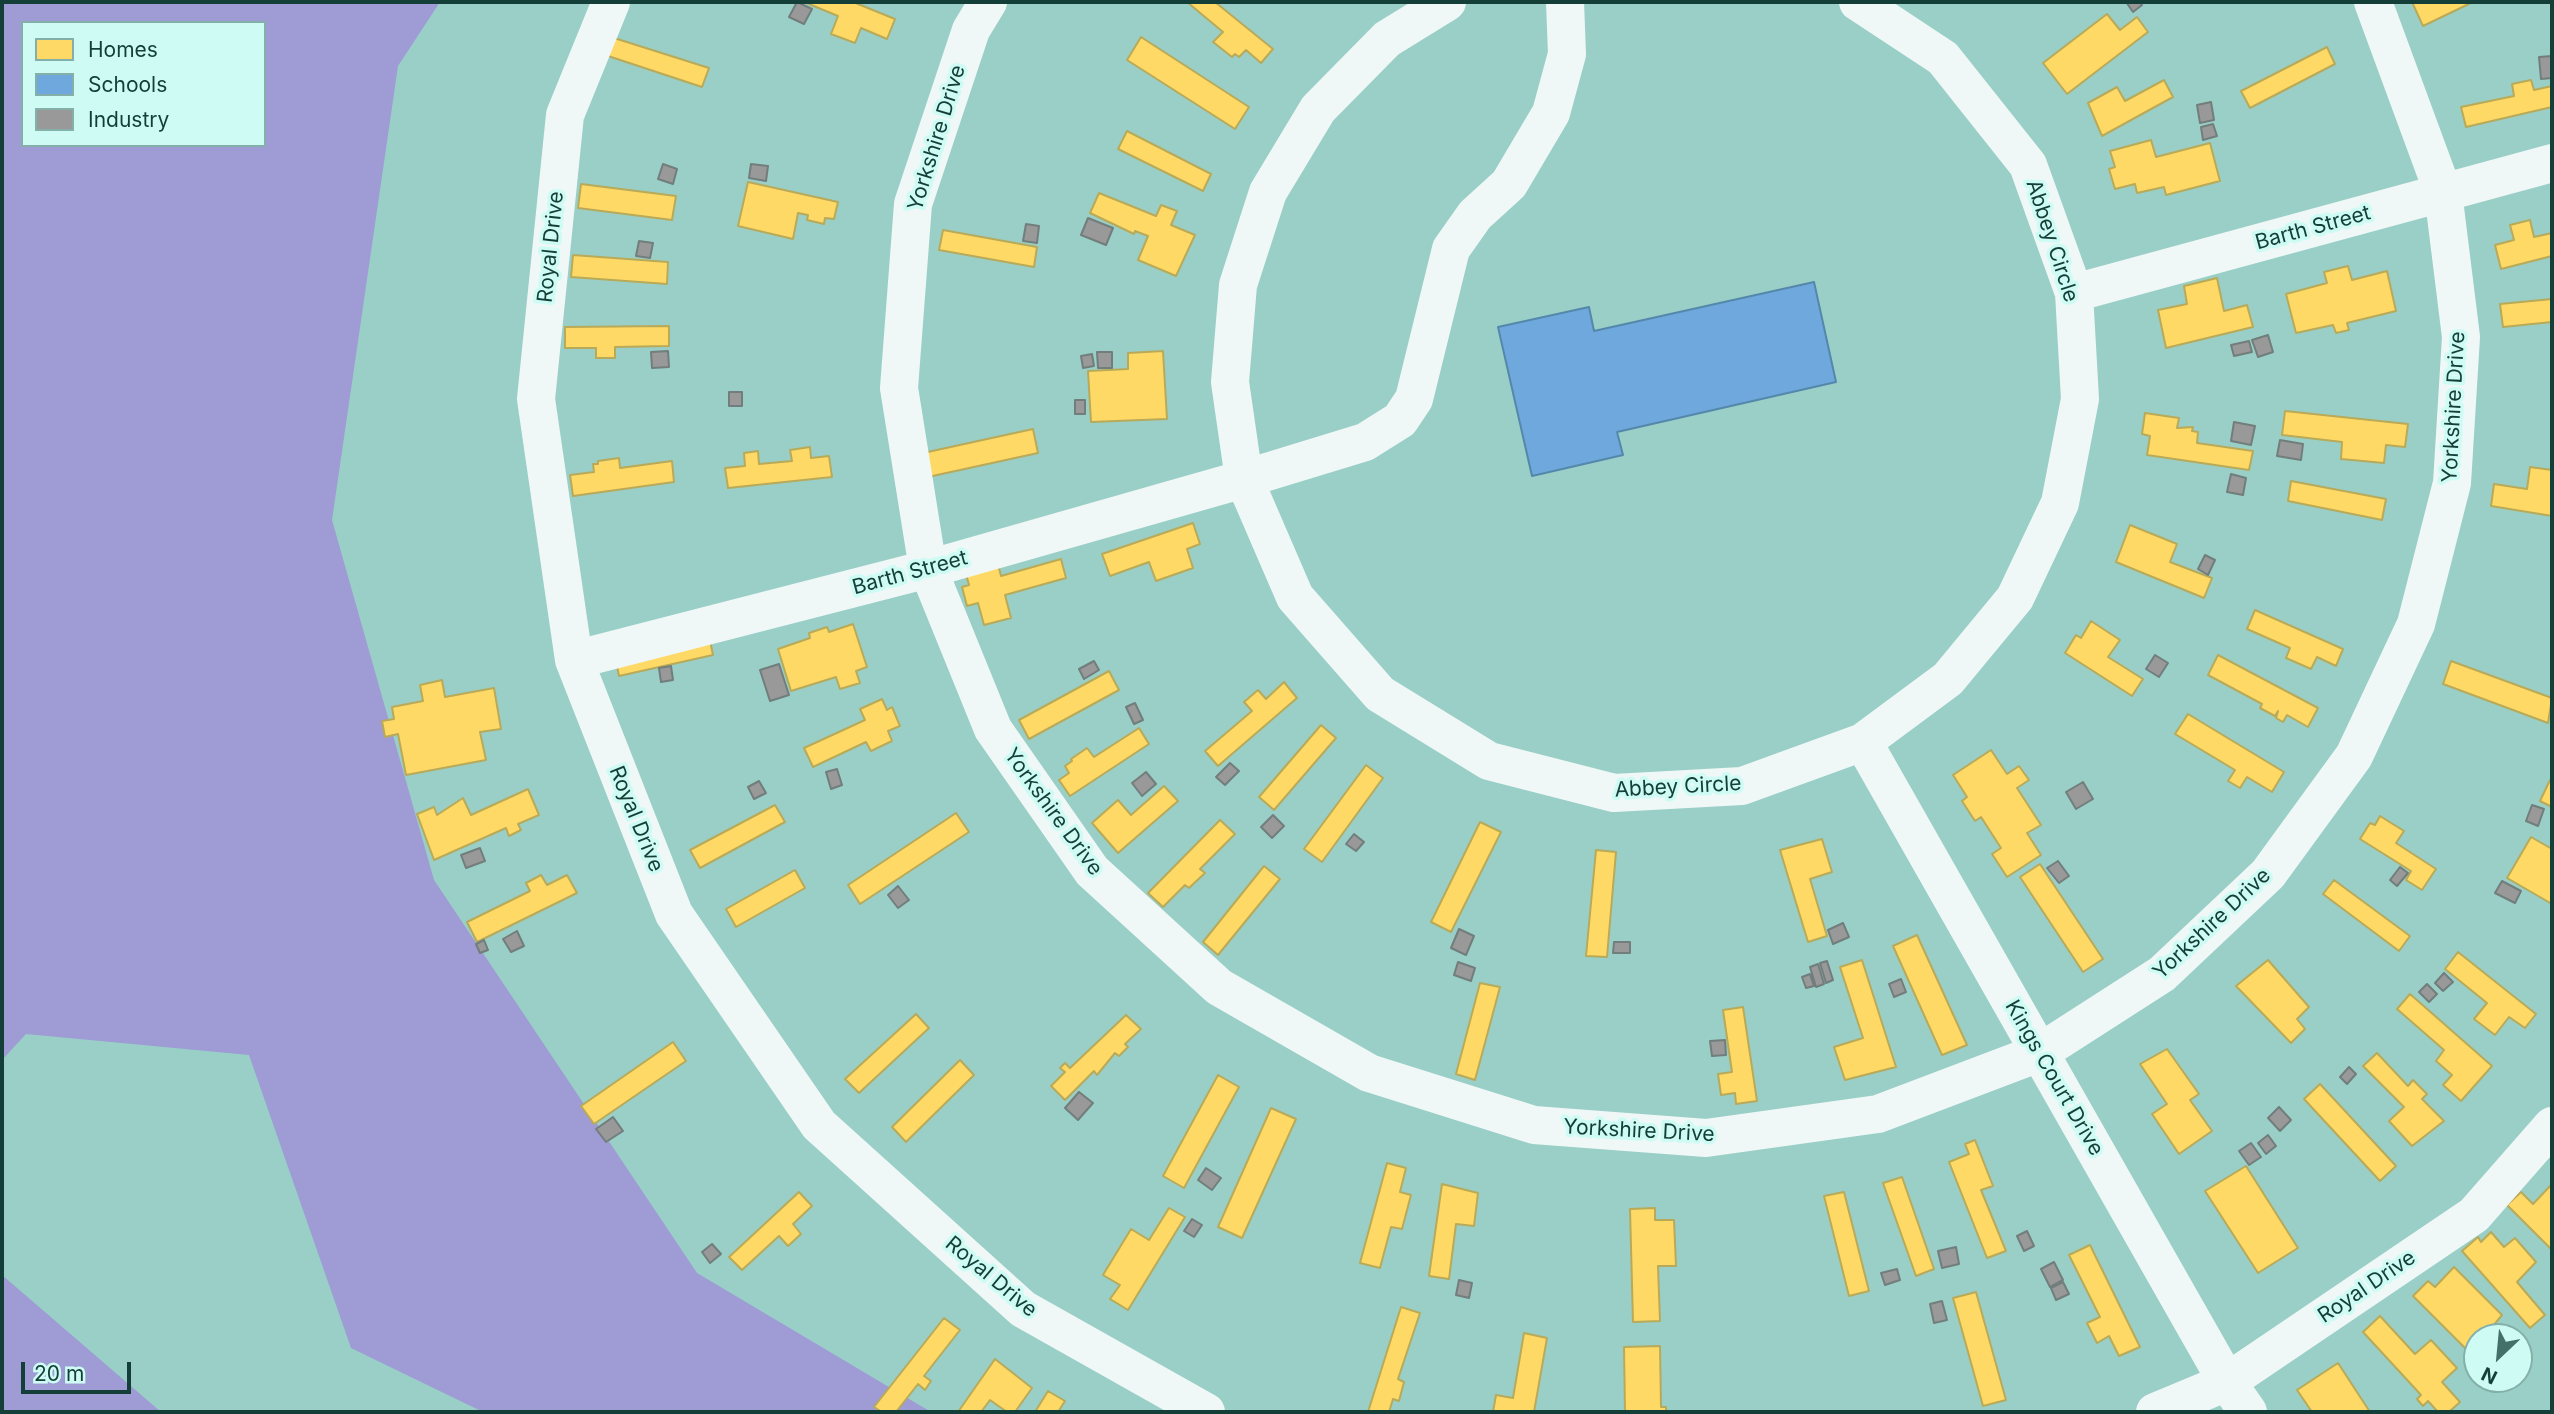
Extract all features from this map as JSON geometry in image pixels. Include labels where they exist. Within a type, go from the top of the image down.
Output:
[{"type":"street","name":"Royal Drive","points":[[611,2],[565,115],[536,398],[574,660],[674,914],[819,1125],[1023,1309],[1206,1412]]},
{"type":"street","name":"Yorkshire Drive","points":[[988,2],[971,30],[913,204],[899,388],[928,569],[993,729],[1092,871],[1219,987],[1369,1073],[1534,1125],[1706,1138],[1878,1114],[2039,1053],[2162,974],[2268,874],[2354,756],[2416,624],[2452,483],[2461,337],[2442,192],[2373,2]]},
{"type":"street","name":"Abbey Circle","points":[[1447,2],[1387,39],[1318,109],[1268,192],[1238,285],[1232,355],[1230,382],[1244,479],[1295,597],[1380,694],[1489,761],[1614,793],[1742,786],[1863,742],[1948,679],[2015,598],[2060,503],[2080,399],[2074,293],[2028,165],[1943,58],[1858,2]]},
{"type":"street","name":"Barth Street","points":[[574,660],[928,569],[1244,479],[1365,442],[1400,420],[1414,399],[1451,249],[1475,215],[1509,184],[1550,113],[1567,54],[1565,2]]},
{"type":"street","name":"Barth Street","points":[[2074,293],[2552,163]]},
{"type":"street","name":"Kings Court Drive","points":[[1863,742],[2238,1397]]},
{"type":"street","name":"Royal Drive","points":[[2155,1412],[2238,1397],[2474,1214],[2552,1126]]},
{"type":"shaded area","points":[[2,2],[440,2],[398,66],[332,520],[434,880],[697,1273],[931,1412],[483,1412],[351,1348],[249,1055],[26,1034],[2,1060]]},
{"type":"shaded area","points":[[2,1275],[161,1412],[2,1412]]},
{"type":"building: Homes","points":[[804,2],[853,2],[895,19],[887,39],[861,28],[855,43],[831,34],[838,16]]},
{"type":"building: Homes","points":[[1187,2],[1215,2],[1273,49],[1261,63],[1246,50],[1239,57],[1235,54],[1232,57],[1213,42],[1223,32]]},
{"type":"building: Homes","points":[[2412,2],[2473,2],[2423,26]]},
{"type":"building: Homes","points":[[2107,14],[2120,30],[2137,17],[2148,32],[2067,94],[2043,63]]},
{"type":"building: Homes","points":[[611,37],[709,68],[702,87],[605,55]]},
{"type":"building: Homes","points":[[1141,37],[1249,107],[1235,129],[1127,60]]},
{"type":"building: Homes","points":[[2327,47],[2335,64],[2250,108],[2241,91]]},
{"type":"building: Homes","points":[[2164,80],[2173,97],[2102,136],[2088,103],[2117,87],[2125,101]]},
{"type":"building: Homes","points":[[2531,80],[2534,90],[2552,86],[2552,107],[2466,127],[2461,107],[2514,96],[2512,84]]},
{"type":"building: Homes","points":[[1127,131],[1211,174],[1203,191],[1118,149]]},
{"type":"building: Homes","points":[[2151,140],[2156,157],[2210,143],[2220,181],[2166,195],[2164,187],[2137,193],[2135,184],[2115,189],[2109,169],[2115,167],[2110,151]]},
{"type":"building: Homes","points":[[748,182],[838,202],[834,219],[825,218],[824,224],[807,220],[808,215],[798,213],[793,239],[738,226]]},
{"type":"building: Homes","points":[[581,184],[676,196],[672,220],[578,208]]},
{"type":"building: Homes","points":[[1099,193],[1156,216],[1161,205],[1177,211],[1171,225],[1195,235],[1176,276],[1138,260],[1148,236],[1135,231],[1134,234],[1090,213]]},
{"type":"building: Homes","points":[[2530,220],[2534,237],[2552,233],[2552,256],[2501,269],[2495,245],[2514,240],[2510,225]]},
{"type":"building: Homes","points":[[943,230],[1037,247],[1034,267],[939,250]]},
{"type":"building: Homes","points":[[573,255],[668,262],[667,284],[571,277]]},
{"type":"building: Homes","points":[[2348,266],[2352,280],[2387,271],[2396,311],[2347,323],[2349,330],[2336,333],[2333,325],[2296,333],[2286,294],[2327,283],[2324,272]]},
{"type":"building: Homes","points":[[2217,278],[2224,311],[2247,305],[2253,327],[2166,348],[2158,310],[2187,304],[2184,286]]},
{"type":"building: Homes","points":[[2552,299],[2552,322],[2503,327],[2500,304]]},
{"type":"building: Homes","points":[[669,326],[669,346],[615,347],[615,358],[596,358],[596,348],[565,348],[565,327]]},
{"type":"building: Homes","points":[[1163,351],[1167,419],[1091,422],[1088,371],[1128,369],[1128,353]]},
{"type":"building: Homes","points":[[2285,411],[2408,424],[2405,447],[2386,445],[2384,463],[2341,459],[2342,442],[2282,435]]},
{"type":"building: Homes","points":[[2145,413],[2179,418],[2177,428],[2193,427],[2192,431],[2198,432],[2197,443],[2253,451],[2249,470],[2147,455],[2150,436],[2142,434]]},
{"type":"building: Homes","points":[[1033,429],[1038,453],[928,477],[923,453]]},
{"type":"building: Homes","points":[[810,447],[811,458],[829,456],[832,477],[728,488],[725,468],[745,466],[744,453],[758,451],[759,464],[792,461],[790,450]]},
{"type":"building: Homes","points":[[619,458],[620,468],[672,461],[674,482],[573,496],[570,475],[594,472],[593,464],[598,464],[598,461]]},
{"type":"building: Homes","points":[[2530,467],[2552,470],[2552,516],[2491,506],[2494,484],[2527,489]]},
{"type":"building: Homes","points":[[2291,481],[2386,499],[2382,520],[2288,501]]},
{"type":"building: Homes","points":[[1193,523],[1200,544],[1187,549],[1193,568],[1156,581],[1149,562],[1110,576],[1102,554]]},
{"type":"building: Homes","points":[[2130,525],[2177,544],[2170,562],[2212,578],[2204,598],[2116,562]]},
{"type":"building: Homes","points":[[1061,559],[1066,578],[1005,595],[1011,618],[984,625],[978,603],[967,606],[962,587],[969,585],[966,574],[998,564],[1001,576]]},
{"type":"building: Homes","points":[[2255,610],[2343,649],[2336,666],[2317,657],[2311,669],[2286,658],[2290,648],[2247,629]]},
{"type":"building: Homes","points":[[2091,621],[2120,640],[2108,657],[2143,679],[2132,696],[2065,653],[2076,635],[2081,638]]},
{"type":"building: Homes","points":[[853,624],[867,667],[856,671],[860,683],[840,689],[836,677],[791,691],[778,649],[810,638],[809,633],[827,627],[829,632]]},
{"type":"building: Homes","points":[[709,636],[713,655],[619,676],[615,656]]},
{"type":"building: Homes","points":[[2218,655],[2318,708],[2308,727],[2287,715],[2283,722],[2276,718],[2278,711],[2275,716],[2260,708],[2262,704],[2208,675]]},
{"type":"building: Homes","points":[[2451,661],[2552,698],[2548,723],[2443,684]]},
{"type":"building: Homes","points":[[1109,671],[1119,690],[1029,739],[1019,720]]},
{"type":"building: Homes","points":[[442,680],[445,697],[494,688],[501,729],[480,732],[486,760],[406,775],[398,734],[385,737],[382,721],[394,719],[392,707],[423,701],[420,685]]},
{"type":"building: Homes","points":[[1284,682],[1297,698],[1218,766],[1205,751],[1252,711],[1244,702],[1258,690],[1266,699]]},
{"type":"building: Homes","points":[[882,699],[887,710],[892,707],[900,726],[888,731],[892,741],[871,751],[866,742],[813,767],[804,748],[865,720],[860,709]]},
{"type":"building: Homes","points":[[2188,714],[2284,772],[2272,792],[2247,777],[2240,788],[2228,781],[2235,770],[2175,734]]},
{"type":"building: Homes","points":[[1321,725],[1336,738],[1274,810],[1259,797]]},
{"type":"building: Homes","points":[[1139,728],[1149,744],[1070,796],[1059,780],[1069,773],[1065,766],[1071,759],[1087,748],[1094,757]]},
{"type":"building: Homes","points":[[1991,750],[2007,774],[2019,766],[2029,780],[2017,788],[2041,825],[2027,833],[2041,855],[2007,877],[1992,854],[2001,848],[1981,817],[1975,821],[1962,801],[1967,797],[1953,775]]},
{"type":"building: Homes","points":[[1366,765],[1383,778],[1322,862],[1304,849]]},
{"type":"building: Homes","points":[[2550,780],[2552,781],[2552,807],[2540,801]]},
{"type":"building: Homes","points":[[1164,786],[1178,801],[1118,853],[1092,823],[1118,800],[1131,815]]},
{"type":"building: Homes","points":[[528,789],[539,815],[518,824],[521,830],[509,836],[506,828],[434,860],[417,814],[434,807],[437,815],[463,798],[471,815]]},
{"type":"building: Homes","points":[[775,805],[785,822],[700,868],[690,850]]},
{"type":"building: Homes","points":[[956,813],[969,832],[860,904],[848,885]]},
{"type":"building: Homes","points":[[2380,816],[2404,831],[2396,843],[2436,869],[2422,890],[2406,880],[2411,871],[2360,839],[2370,823],[2375,825]]},
{"type":"building: Homes","points":[[1220,820],[1235,834],[1200,869],[1205,873],[1189,888],[1185,885],[1163,907],[1148,893]]},
{"type":"building: Homes","points":[[1480,822],[1501,832],[1451,932],[1431,922]]},
{"type":"building: Homes","points":[[2531,837],[2552,849],[2552,904],[2507,878]]},
{"type":"building: Homes","points":[[1822,839],[1832,872],[1810,879],[1827,936],[1808,942],[1780,850]]},
{"type":"building: Homes","points":[[1596,850],[1616,852],[1607,957],[1586,956]]},
{"type":"building: Homes","points":[[2040,864],[2103,959],[2083,972],[2020,877]]},
{"type":"building: Homes","points":[[1264,866],[1280,879],[1218,955],[1203,942]]},
{"type":"building: Homes","points":[[795,870],[805,888],[736,927],[726,909]]},
{"type":"building: Homes","points":[[541,875],[547,885],[567,875],[577,893],[477,942],[467,922],[530,891],[526,883]]},
{"type":"building: Homes","points":[[2334,880],[2410,936],[2399,951],[2323,894]]},
{"type":"building: Homes","points":[[1917,935],[1967,1045],[1942,1055],[1893,946]]},
{"type":"building: Homes","points":[[2458,952],[2536,1014],[2525,1028],[2509,1017],[2495,1035],[2474,1019],[2487,1003],[2445,969]]},
{"type":"building: Homes","points":[[1862,960],[1896,1067],[1845,1080],[1834,1047],[1863,1038],[1840,967]]},
{"type":"building: Homes","points":[[2268,960],[2309,1007],[2297,1019],[2305,1029],[2291,1043],[2236,986]]},
{"type":"building: Homes","points":[[1480,983],[1500,987],[1475,1080],[1456,1074]]},
{"type":"building: Homes","points":[[2410,994],[2492,1066],[2461,1101],[2443,1085],[2452,1075],[2436,1061],[2444,1050],[2397,1009]]},
{"type":"building: Homes","points":[[1743,1007],[1757,1101],[1736,1104],[1735,1093],[1721,1095],[1718,1074],[1732,1072],[1723,1010]]},
{"type":"building: Homes","points":[[916,1014],[929,1028],[859,1093],[845,1079]]},
{"type":"building: Homes","points":[[1126,1015],[1141,1029],[1125,1044],[1128,1047],[1119,1056],[1115,1053],[1097,1075],[1094,1071],[1065,1100],[1051,1086],[1065,1072],[1060,1068],[1065,1063],[1070,1068]]},
{"type":"building: Homes","points":[[673,1042],[686,1061],[594,1124],[581,1106]]},
{"type":"building: Homes","points":[[2167,1049],[2199,1094],[2190,1100],[2212,1131],[2179,1154],[2152,1114],[2167,1104],[2140,1064]]},
{"type":"building: Homes","points":[[2377,1053],[2408,1086],[2413,1080],[2427,1094],[2422,1099],[2444,1121],[2412,1146],[2389,1121],[2404,1107],[2363,1066]]},
{"type":"building: Homes","points":[[960,1060],[974,1075],[906,1142],[892,1127]]},
{"type":"building: Homes","points":[[1218,1075],[1239,1087],[1184,1188],[1163,1176]]},
{"type":"building: Homes","points":[[2320,1084],[2396,1166],[2380,1181],[2304,1099]]},
{"type":"building: Homes","points":[[1271,1108],[1296,1119],[1242,1238],[1218,1227]]},
{"type":"building: Homes","points":[[1975,1140],[1993,1186],[1981,1190],[2006,1251],[1987,1258],[1949,1162],[1969,1154],[1965,1144]]},
{"type":"building: Homes","points":[[1387,1163],[1406,1168],[1400,1192],[1411,1195],[1402,1229],[1391,1227],[1380,1268],[1360,1263]]},
{"type":"building: Homes","points":[[2246,1166],[2298,1248],[2258,1273],[2205,1191]]},
{"type":"building: Homes","points":[[1902,1177],[1934,1269],[1916,1276],[1883,1183]]},
{"type":"building: Homes","points":[[1442,1184],[1478,1193],[1474,1226],[1456,1224],[1449,1279],[1429,1276]]},
{"type":"building: Homes","points":[[2552,1184],[2552,1250],[2507,1205],[2521,1192],[2533,1204]]},
{"type":"building: Homes","points":[[799,1192],[812,1206],[793,1224],[801,1234],[788,1246],[779,1236],[742,1270],[729,1257]]},
{"type":"building: Homes","points":[[1844,1192],[1869,1291],[1849,1296],[1824,1196]]},
{"type":"building: Homes","points":[[1169,1208],[1185,1217],[1128,1310],[1110,1299],[1120,1285],[1103,1275],[1131,1229],[1149,1240]]},
{"type":"building: Homes","points":[[1655,1208],[1655,1220],[1674,1220],[1676,1266],[1658,1266],[1660,1321],[1633,1322],[1630,1209]]},
{"type":"building: Homes","points":[[2491,1232],[2504,1247],[2515,1238],[2536,1262],[2517,1282],[2545,1315],[2533,1325],[2533,1323],[2526,1323],[2462,1251],[2478,1237],[2481,1242]]},
{"type":"building: Homes","points":[[2090,1245],[2140,1347],[2119,1356],[2109,1336],[2097,1343],[2087,1323],[2100,1317],[2069,1255]]},
{"type":"building: Homes","points":[[2454,1267],[2502,1315],[2495,1323],[2463,1323],[2463,1346],[2413,1296],[2428,1281],[2435,1287]]},
{"type":"building: Homes","points":[[1976,1292],[2006,1400],[1983,1406],[1953,1298]]},
{"type":"building: Homes","points":[[1401,1307],[1420,1313],[1398,1379],[1404,1382],[1399,1401],[1393,1399],[1389,1412],[1368,1412]]},
{"type":"building: Homes","points":[[2380,1316],[2415,1354],[2431,1340],[2457,1368],[2442,1382],[2460,1402],[2449,1412],[2438,1412],[2428,1401],[2423,1406],[2417,1399],[2421,1395],[2363,1332]]},
{"type":"building: Homes","points":[[944,1318],[960,1330],[924,1376],[931,1381],[925,1390],[918,1384],[896,1412],[882,1412],[874,1407]]},
{"type":"building: Homes","points":[[1524,1333],[1547,1338],[1534,1412],[1493,1412],[1496,1395],[1513,1398]]},
{"type":"building: Homes","points":[[1660,1346],[1661,1407],[1666,1407],[1666,1412],[1625,1412],[1624,1347]]},
{"type":"building: Homes","points":[[995,1359],[1032,1388],[1015,1412],[1007,1412],[990,1400],[981,1412],[958,1412]]},
{"type":"building: Homes","points":[[2338,1363],[2370,1412],[2312,1412],[2297,1390]]},
{"type":"building: Homes","points":[[1048,1391],[1065,1401],[1058,1412],[1035,1412]]},
{"type":"building: Schools","points":[[1814,282],[1836,382],[1617,432],[1623,455],[1532,476],[1498,327],[1589,307],[1594,331]]},
{"type":"building: Industry","points":[[797,2],[812,9],[804,24],[789,17]]},
{"type":"building: Industry","points":[[2126,2],[2140,2],[2142,5],[2133,12]]},
{"type":"building: Industry","points":[[2552,56],[2552,78],[2541,79],[2539,57]]},
{"type":"building: Industry","points":[[2211,102],[2214,120],[2200,123],[2197,105]]},
{"type":"building: Industry","points":[[2213,124],[2217,136],[2203,140],[2201,127]]},
{"type":"building: Industry","points":[[663,164],[677,169],[673,184],[658,179]]},
{"type":"building: Industry","points":[[751,164],[768,166],[766,181],[749,178]]},
{"type":"building: Industry","points":[[1088,218],[1113,228],[1106,245],[1081,235]]},
{"type":"building: Industry","points":[[1026,224],[1039,226],[1037,243],[1023,241]]},
{"type":"building: Industry","points":[[639,241],[653,243],[650,258],[636,256]]},
{"type":"building: Industry","points":[[2268,335],[2273,352],[2258,357],[2252,340]]},
{"type":"building: Industry","points":[[2249,341],[2252,352],[2234,356],[2231,345]]},
{"type":"building: Industry","points":[[668,351],[669,367],[652,368],[651,352]]},
{"type":"building: Industry","points":[[1097,352],[1112,352],[1112,368],[1098,368]]},
{"type":"building: Industry","points":[[1092,354],[1094,366],[1083,368],[1081,356]]},
{"type":"building: Industry","points":[[729,392],[742,392],[742,406],[729,406]]},
{"type":"building: Industry","points":[[1075,400],[1085,400],[1085,414],[1075,414]]},
{"type":"building: Industry","points":[[2234,422],[2255,426],[2251,445],[2231,441]]},
{"type":"building: Industry","points":[[2280,440],[2303,444],[2301,460],[2277,456]]},
{"type":"building: Industry","points":[[2231,474],[2246,478],[2243,495],[2227,492]]},
{"type":"building: Industry","points":[[2205,555],[2215,560],[2208,575],[2198,569]]},
{"type":"building: Industry","points":[[2155,655],[2168,663],[2159,677],[2146,669]]},
{"type":"building: Industry","points":[[1094,661],[1099,670],[1084,679],[1079,669]]},
{"type":"building: Industry","points":[[779,664],[789,695],[770,701],[760,670]]},
{"type":"building: Industry","points":[[671,666],[673,680],[661,682],[659,668]]},
{"type":"building: Industry","points":[[1135,703],[1143,720],[1134,724],[1126,707]]},
{"type":"building: Industry","points":[[1230,763],[1239,771],[1225,785],[1216,777]]},
{"type":"building: Industry","points":[[837,769],[842,785],[831,789],[826,772]]},
{"type":"building: Industry","points":[[1146,772],[1156,784],[1142,796],[1132,783]]},
{"type":"building: Industry","points":[[759,781],[766,793],[754,799],[748,787]]},
{"type":"building: Industry","points":[[2083,782],[2093,799],[2076,809],[2066,792]]},
{"type":"building: Industry","points":[[2532,805],[2544,809],[2538,826],[2526,821]]},
{"type":"building: Industry","points":[[1273,815],[1284,826],[1272,838],[1261,827]]},
{"type":"building: Industry","points":[[1354,834],[1364,842],[1356,851],[1346,844]]},
{"type":"building: Industry","points":[[480,848],[485,861],[466,868],[461,855]]},
{"type":"building: Industry","points":[[2058,861],[2069,876],[2059,883],[2047,868]]},
{"type":"building: Industry","points":[[2400,867],[2408,873],[2397,886],[2390,880]]},
{"type":"building: Industry","points":[[2502,881],[2521,891],[2515,903],[2495,893]]},
{"type":"building: Industry","points":[[898,886],[909,900],[898,908],[888,895]]},
{"type":"building: Industry","points":[[1843,923],[1849,937],[1833,944],[1828,930]]},
{"type":"building: Industry","points":[[1459,929],[1474,936],[1466,955],[1451,948]]},
{"type":"building: Industry","points":[[517,931],[524,946],[511,952],[503,939]]},
{"type":"building: Industry","points":[[484,940],[488,950],[480,953],[476,944]]},
{"type":"building: Industry","points":[[1614,942],[1630,942],[1630,953],[1613,953]]},
{"type":"building: Industry","points":[[1827,961],[1833,980],[1826,983],[1820,963]]},
{"type":"building: Industry","points":[[1458,962],[1475,968],[1471,981],[1454,975]]},
{"type":"building: Industry","points":[[1818,964],[1824,984],[1816,987],[1810,967]]},
{"type":"building: Industry","points":[[2444,973],[2453,982],[2443,991],[2435,983]]},
{"type":"building: Industry","points":[[1810,974],[1814,986],[1806,988],[1802,977]]},
{"type":"building: Industry","points":[[1901,979],[1906,992],[1894,997],[1889,984]]},
{"type":"building: Industry","points":[[2427,984],[2437,994],[2429,1002],[2419,992]]},
{"type":"building: Industry","points":[[1725,1040],[1726,1055],[1712,1056],[1710,1041]]},
{"type":"building: Industry","points":[[2349,1067],[2356,1074],[2347,1084],[2340,1077]]},
{"type":"building: Industry","points":[[1079,1092],[1093,1103],[1078,1120],[1065,1108]]},
{"type":"building: Industry","points":[[2279,1107],[2291,1120],[2280,1131],[2268,1118]]},
{"type":"building: Industry","points":[[613,1117],[623,1131],[606,1142],[596,1129]]},
{"type":"building: Industry","points":[[2268,1135],[2276,1146],[2266,1154],[2258,1143]]},
{"type":"building: Industry","points":[[2251,1143],[2261,1157],[2249,1165],[2239,1151]]},
{"type":"building: Industry","points":[[1206,1168],[1221,1178],[1212,1190],[1198,1180]]},
{"type":"building: Industry","points":[[1192,1219],[1202,1225],[1194,1237],[1184,1231]]},
{"type":"building: Industry","points":[[2027,1231],[2034,1246],[2024,1251],[2017,1236]]},
{"type":"building: Industry","points":[[712,1244],[721,1254],[710,1263],[702,1252]]},
{"type":"building: Industry","points":[[1956,1247],[1959,1264],[1942,1268],[1938,1251]]},
{"type":"building: Industry","points":[[2054,1262],[2063,1280],[2050,1287],[2041,1269]]},
{"type":"building: Industry","points":[[1897,1269],[1900,1280],[1885,1285],[1881,1273]]},
{"type":"building: Industry","points":[[1459,1280],[1472,1283],[1469,1298],[1456,1295]]},
{"type":"building: Industry","points":[[2063,1282],[2069,1294],[2056,1300],[2051,1288]]},
{"type":"building: Industry","points":[[1942,1301],[1947,1320],[1934,1323],[1930,1304]]}]
